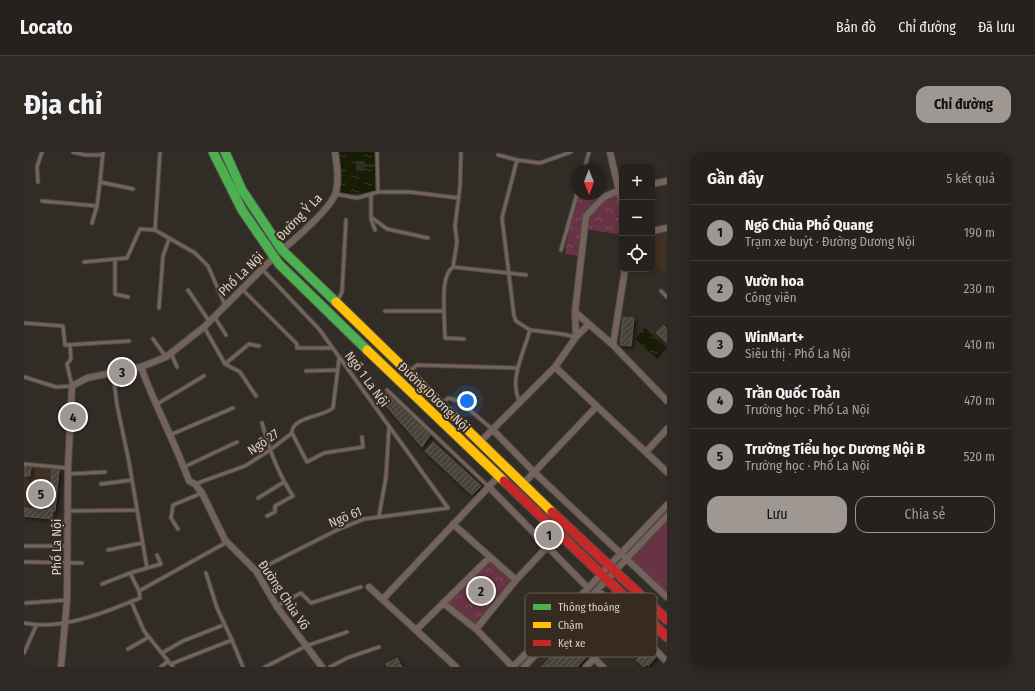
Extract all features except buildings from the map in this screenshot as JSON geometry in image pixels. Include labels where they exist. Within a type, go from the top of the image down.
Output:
[{"type":"main road","name":"Đường Dương Nội","points":[[213,152],[243,212],[274,257],[498,477],[621,593]]},
{"type":"main road","name":"Đường Dương Nội","points":[[225,152],[242,190],[282,250],[336,304],[637,593]]},
{"type":"main road","points":[[274,257],[282,250]]},
{"type":"main road","name":"Đường Dương Nội","points":[[657,611],[667,620]]},
{"type":"main road","name":"Đường Dương Nội","points":[[657,627],[667,637]]},
{"type":"street","name":"Đường Ỷ La","points":[[282,250],[320,214],[335,194],[338,178],[335,152]]},
{"type":"street","points":[[610,152],[619,186]]},
{"type":"street","points":[[655,183],[667,181]]},
{"type":"street","points":[[576,337],[575,312],[586,216],[604,198],[619,190]]},
{"type":"street","points":[[655,230],[667,228]]},
{"type":"street","name":"Phố La Nội","points":[[61,667],[67,600],[68,471],[72,386],[88,378],[113,371],[140,367],[168,355],[204,327],[274,257]]},
{"type":"street","points":[[613,345],[625,272]]},
{"type":"street","points":[[575,312],[613,345],[667,401]]},
{"type":"street","points":[[480,442],[555,367],[576,337],[590,324]]},
{"type":"street","name":"Đường Chùa Võ","points":[[140,367],[155,405],[170,435],[189,481],[195,484],[202,493],[207,506],[227,542],[234,547],[256,571],[277,607],[322,667]]},
{"type":"street","points":[[555,367],[667,472]]},
{"type":"street","points":[[524,484],[596,407]]},
{"type":"street","points":[[646,452],[667,429]]},
{"type":"street","points":[[493,430],[534,472],[621,552],[667,597]]},
{"type":"street","points":[[383,599],[498,477]]},
{"type":"street","points":[[488,486],[588,588]]},
{"type":"street","points":[[594,593],[621,552],[667,505]]},
{"type":"street","points":[[611,569],[627,558],[667,516]]},
{"type":"street","points":[[453,524],[516,580]]},
{"type":"street","points":[[476,630],[516,580],[548,547]]},
{"type":"street","points":[[416,630],[490,557]]},
{"type":"street","points":[[583,593],[604,577]]},
{"type":"street","points":[[370,588],[456,667]]},
{"type":"street","points":[[443,603],[476,630],[513,667],[525,654]]},
{"type":"street","points":[[657,651],[667,662]]},
{"type":"street","points":[[524,667],[533,657]]},
{"type":"street","points":[[586,667],[594,658],[603,667]]},
{"type":"lane","points":[[38,182],[37,167],[42,152]]},
{"type":"lane","points":[[73,152],[85,155],[103,154],[97,206],[92,223]]},
{"type":"lane","points":[[155,230],[160,152]]},
{"type":"lane","points":[[377,152],[378,192]]},
{"type":"lane","points":[[461,152],[459,198],[455,226],[457,242],[453,267],[450,269],[447,278],[444,311],[445,338],[464,339]]},
{"type":"lane","points":[[498,155],[517,160],[540,163],[571,152]]},
{"type":"lane","points":[[586,164],[589,152]]},
{"type":"lane","points":[[517,160],[502,218],[508,257],[508,274],[516,321],[530,330],[576,337]]},
{"type":"lane","points":[[100,182],[133,189]]},
{"type":"lane","points":[[335,194],[357,198],[378,192],[410,192],[459,198]]},
{"type":"lane","points":[[371,194],[371,217],[374,230]]},
{"type":"lane","points":[[561,250],[575,200]]},
{"type":"lane","points":[[42,201],[97,206]]},
{"type":"lane","points":[[371,217],[387,229],[428,238]]},
{"type":"lane","points":[[336,304],[342,292],[346,220]]},
{"type":"lane","points":[[84,262],[127,258],[140,228],[155,230],[195,253],[208,266],[225,305]]},
{"type":"lane","points":[[159,308],[159,294],[163,273],[163,256],[169,239]]},
{"type":"lane","points":[[115,260],[115,294],[128,297]]},
{"type":"lane","points":[[453,267],[526,275]]},
{"type":"lane","name":"Ngõ 1 La Nội","points":[[261,269],[319,329],[339,359],[448,508]]},
{"type":"lane","points":[[242,289],[297,344],[298,348],[332,348]]},
{"type":"lane","points":[[188,290],[226,335]]},
{"type":"lane","points":[[661,291],[667,297]]},
{"type":"lane","points":[[385,311],[444,311]]},
{"type":"lane","points":[[24,323],[63,326],[66,344],[129,340]]},
{"type":"lane","points":[[204,327],[225,364],[240,372],[256,396]]},
{"type":"lane","points":[[520,403],[516,394],[518,368],[530,330]]},
{"type":"lane","points":[[154,339],[177,367]]},
{"type":"lane","points":[[24,377],[56,387],[72,386],[67,364],[71,359],[70,344]]},
{"type":"lane","points":[[225,364],[249,344],[259,346]]},
{"type":"lane","points":[[292,434],[293,427],[298,423],[332,408],[339,359]]},
{"type":"lane","points":[[408,373],[417,365],[518,368]]},
{"type":"lane","points":[[306,371],[338,370]]},
{"type":"lane","points":[[113,371],[121,428],[132,480],[147,568]]},
{"type":"lane","points":[[155,405],[204,376]]},
{"type":"lane","points":[[387,390],[488,486]]},
{"type":"lane","points":[[441,405],[448,398],[459,401],[493,430]]},
{"type":"lane","points":[[170,435],[233,408]]},
{"type":"lane","points":[[262,423],[270,450],[284,482],[293,496],[274,506],[274,512],[267,516]]},
{"type":"lane","points":[[379,516],[386,477],[389,427]]},
{"type":"lane","name":"Ngõ 27","points":[[195,484],[245,466],[292,434],[307,462],[324,453],[363,447],[362,437]]},
{"type":"lane","points":[[184,467],[237,442]]},
{"type":"lane","points":[[24,464],[68,471],[105,472]]},
{"type":"lane","points":[[100,484],[132,480]]},
{"type":"lane","points":[[258,498],[284,482]]},
{"type":"lane","points":[[178,529],[171,518],[173,504],[202,493]]},
{"type":"lane","name":"Ngõ 61","points":[[256,571],[337,530],[364,519],[448,508]]},
{"type":"lane","points":[[68,511],[136,510]]},
{"type":"lane","points":[[139,591],[227,542]]},
{"type":"lane","points":[[108,550],[142,543]]},
{"type":"lane","points":[[24,546],[67,546]]},
{"type":"lane","points":[[102,584],[130,573],[162,564],[157,555]]},
{"type":"lane","points":[[24,562],[82,563]]},
{"type":"lane","points":[[24,623],[36,626],[64,624],[140,598],[139,591],[130,573]]},
{"type":"lane","points":[[206,573],[218,608],[243,667]]},
{"type":"lane","points":[[277,607],[301,593],[311,603],[361,587]]},
{"type":"lane","points":[[26,603],[67,600]]},
{"type":"lane","points":[[131,601],[144,631],[172,666],[232,640]]},
{"type":"lane","points":[[24,653],[36,626]]},
{"type":"lane","points":[[162,653],[183,640],[221,626]]},
{"type":"lane","points":[[265,667],[306,646],[347,632]]},
{"type":"lane","points":[[128,649],[149,637]]},
{"type":"lane","points":[[330,667],[347,658],[379,647]]},
{"type":"lane","points":[[161,667],[168,661]]},
{"type":"shaded area","points":[[667,232],[667,275],[655,264],[655,234]]},
{"type":"shaded area","points":[[24,466],[60,470],[55,521],[24,518]]},
{"type":"green space","points":[[618,191],[619,235],[585,229],[587,217],[602,200],[607,200],[607,196]]},
{"type":"green space","points":[[576,200],[601,200],[586,216],[581,256],[565,254],[571,213]]},
{"type":"green space","points":[[667,519],[667,595],[630,559]]},
{"type":"green space","points":[[490,558],[515,580],[476,628],[444,603]]},
{"type":"water","points":[[335,152],[375,152],[375,164],[365,164],[365,161],[356,161],[356,171],[365,171],[365,167],[375,167],[376,193],[336,194]]},
{"type":"water","points":[[645,328],[667,348],[657,359],[635,339]]},
{"type":"traffic: fast","points":[[213,152],[242,210],[279,264],[367,350]]},
{"type":"traffic: fast","points":[[225,152],[242,190],[282,250],[336,302]]},
{"type":"traffic: slow","points":[[336,302],[552,512]]},
{"type":"traffic: slow","points":[[367,350],[504,481]]},
{"type":"traffic: jam","points":[[504,481],[621,593]]},
{"type":"traffic: jam","points":[[552,512],[638,593]]},
{"type":"traffic: jam","points":[[657,611],[667,620]]},
{"type":"traffic: jam","points":[[657,627],[667,637]]},
{"type":"place","name":"WinMart+","points":[[122,372]]},
{"type":"place","name":"Trần Quốc Toản","points":[[73,417]]},
{"type":"place","name":"Trường Tiểu học Dương Nội B","points":[[41,494]]},
{"type":"place","name":"Ngõ Chùa Phổ Quang","points":[[549,535]]},
{"type":"place","name":"Vườn hoa","points":[[481,591]]}]
